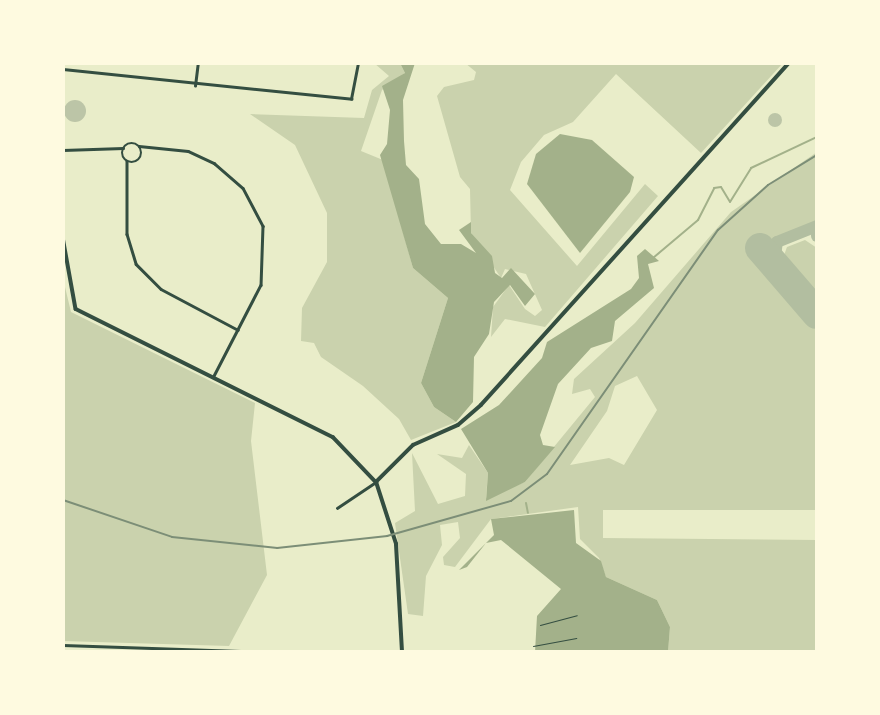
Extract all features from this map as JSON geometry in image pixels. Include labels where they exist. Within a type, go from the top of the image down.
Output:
[{"type":"main road","points":[[376,482],[413,446],[460,423],[789,63]]},
{"type":"main road","points":[[63,237],[76,309],[333,437],[376,482],[397,549],[402,652]]},
{"type":"street","points":[[195,86],[198,63]]},
{"type":"street","points":[[63,69],[195,86],[351,99],[358,63]]},
{"type":"street","points":[[139,146],[142,152]]},
{"type":"street","points":[[63,150],[139,146],[188,151],[214,163],[256,207],[265,239],[263,275],[239,330],[214,376]]},
{"type":"street","points":[[127,161],[138,160],[142,152],[152,147]]},
{"type":"street","points":[[123,148],[127,161],[127,234],[136,264],[161,289],[239,330]]},
{"type":"street","points":[[337,508],[376,482]]},
{"type":"street","points":[[63,645],[274,652]]},
{"type":"path","points":[[572,609],[575,622]]},
{"type":"path","points":[[540,625],[577,615]]},
{"type":"path","points":[[571,633],[573,646]]},
{"type":"path","points":[[533,646],[576,638]]},
{"type":"shaded area","points":[[374,63],[400,63],[405,73],[382,90],[361,151],[383,160],[413,268],[448,298],[421,383],[434,407],[456,422],[411,440],[399,419],[363,386],[321,357],[314,343],[301,341],[302,308],[327,262],[327,213],[295,145],[250,114],[364,118],[372,90],[389,76]]},
{"type":"shaded area","points":[[400,63],[415,63],[403,100],[404,141],[406,165],[419,179],[425,224],[441,244],[461,244],[476,253],[459,230],[471,222],[471,233],[492,256],[495,273],[502,278],[511,268],[535,294],[525,306],[510,285],[494,302],[489,334],[474,357],[473,402],[456,422],[434,407],[421,383],[448,298],[413,268],[380,155],[387,144],[390,110],[382,86],[405,73]]},
{"type":"shaded area","points":[[465,63],[783,63],[701,153],[616,74],[573,122],[544,135],[521,162],[510,190],[577,266],[645,184],[658,196],[545,327],[505,319],[491,337],[493,307],[509,285],[525,309],[535,316],[542,310],[526,274],[505,269],[501,278],[471,233],[470,189],[460,177],[437,96],[444,87],[474,80],[476,72]]},
{"type":"shaded area","points":[[560,134],[592,140],[634,177],[630,192],[580,253],[527,184],[536,154]]},
{"type":"shaded area","points":[[817,152],[817,221],[771,239],[753,254],[817,328],[817,510],[603,510],[603,538],[817,540],[817,652],[668,652],[670,627],[657,600],[606,577],[599,558],[580,539],[578,507],[491,519],[455,567],[444,565],[443,557],[460,538],[458,522],[440,525],[442,545],[426,576],[423,616],[408,614],[395,523],[415,511],[412,453],[438,504],[465,496],[466,474],[437,454],[462,458],[469,445],[488,473],[486,498],[525,482],[595,397],[590,389],[572,394],[574,379],[635,323],[731,212]],"holes":[[[637,376],[657,410],[624,465],[609,458],[570,465],[607,411],[615,386]]]},
{"type":"shaded area","points":[[805,240],[817,248],[817,299],[783,258],[787,247]]},
{"type":"shaded area","points":[[645,249],[659,261],[648,264],[654,288],[615,321],[612,341],[591,348],[558,384],[540,435],[543,445],[555,447],[525,482],[486,501],[488,473],[461,429],[499,405],[542,358],[547,342],[631,289],[639,278],[637,256]]},
{"type":"shaded area","points":[[65,287],[71,312],[255,403],[251,441],[267,575],[229,646],[63,641]]},
{"type":"shaded area","points":[[574,510],[576,543],[601,561],[606,577],[657,600],[670,627],[668,652],[535,652],[537,616],[561,589],[501,540],[486,543],[494,535],[491,519]]},
{"type":"shaded area","points":[[486,543],[467,567],[459,570]]},
{"type":"building","points":[[75,100],[83,103],[86,111],[83,119],[75,122],[67,119],[64,111],[67,103]]},
{"type":"building","points":[[775,113],[780,115],[780,125],[775,127],[770,125],[768,120],[770,115]]},
{"type":"waterway","points":[[653,258],[698,220],[714,188],[721,187],[730,202],[751,168],[817,137]]},
{"type":"waterway","points":[[526,503],[528,513]]},
{"type":"taxiway","points":[[774,265],[777,242],[817,226]]},
{"type":"runway","points":[[760,248],[817,314]]},
{"type":"railway","points":[[63,500],[172,537],[277,548],[387,536],[511,501],[547,474],[718,230],[768,185],[817,155]]}]
